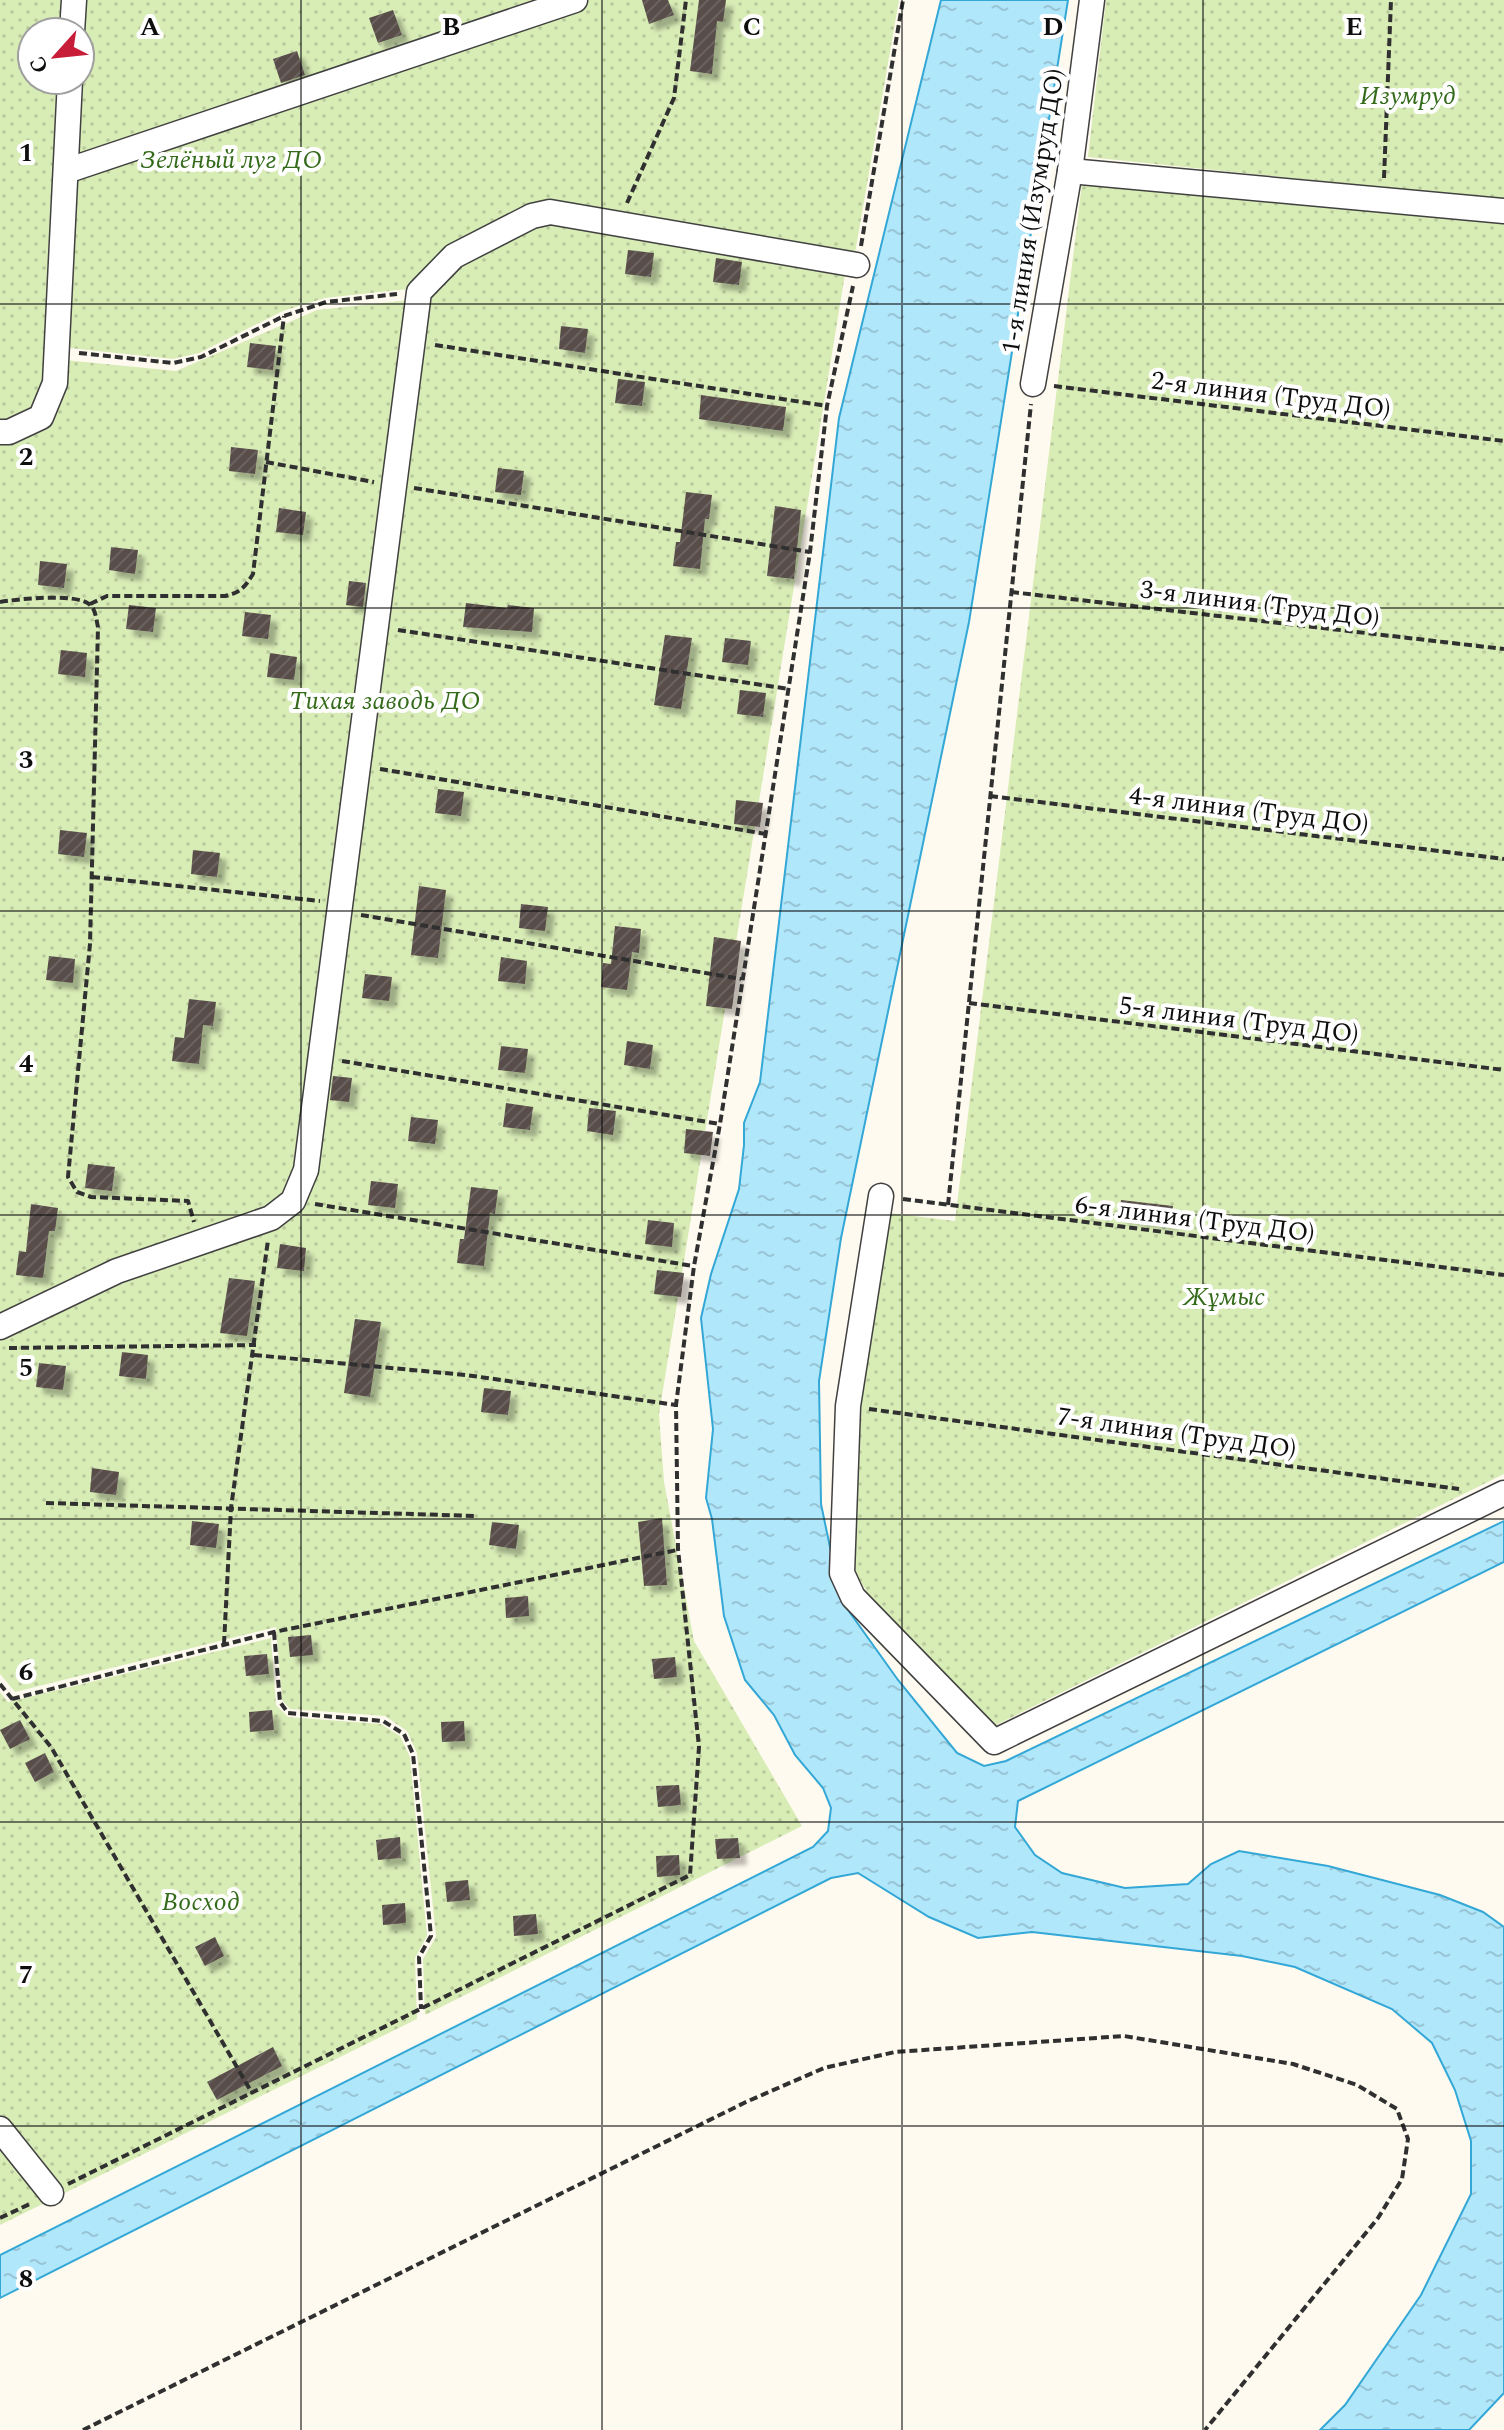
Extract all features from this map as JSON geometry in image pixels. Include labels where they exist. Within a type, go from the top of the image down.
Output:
[{"type":"street","points":[[66,171],[575,0]]},
{"type":"street","name":"1-я линия (Изумруд ДО)","points":[[1033,384],[1070,171],[1092,0]]},
{"type":"street","points":[[0,432],[9,432],[41,417],[55,383],[69,96]]},
{"type":"street","points":[[1070,171],[1504,211]]},
{"type":"street","points":[[0,1327],[117,1271],[271,1218],[293,1201],[306,1170],[419,292],[454,256],[532,216],[550,212],[857,265]]},
{"type":"street","points":[[881,1196],[848,1406],[842,1573],[853,1597],[994,1742],[1502,1494]]},
{"type":"street","points":[[0,2129],[51,2193]]},
{"type":"path","points":[[618,224],[674,98],[686,0]]},
{"type":"path","points":[[0,2218],[690,1875],[699,1747],[678,1549],[676,1405],[694,1266],[720,1124],[810,552],[827,406],[857,265],[903,0]]},
{"type":"path","points":[[1383,200],[1391,0]]},
{"type":"path","points":[[57,350],[173,363],[201,357],[284,316],[326,302],[419,292]]},
{"type":"path","points":[[90,604],[107,596],[225,596],[236,594],[245,587],[253,574],[284,316]]},
{"type":"path","points":[[413,341],[827,406]]},
{"type":"path","points":[[948,1205],[1033,384]]},
{"type":"path","name":"2-я линия (Труд ДО)","points":[[1033,384],[1504,441]]},
{"type":"path","points":[[266,462],[810,552]]},
{"type":"path","name":"3-я линия (Труд ДО)","points":[[1011,592],[1504,649]]},
{"type":"path","points":[[0,602],[84,601],[94,610],[98,627],[90,944],[68,1177],[77,1192],[91,1197],[188,1201],[199,1244]]},
{"type":"path","points":[[376,627],[789,689]]},
{"type":"path","points":[[358,765],[766,834]]},
{"type":"path","name":"4-я линия (Труд ДО)","points":[[990,796],[1504,859]]},
{"type":"path","points":[[92,877],[340,907],[741,979]]},
{"type":"path","name":"5-я линия (Труд ДО)","points":[[969,1003],[1504,1070]]},
{"type":"path","points":[[320,1057],[720,1124]]},
{"type":"path","name":"6-я линия (Труд ДО)","points":[[881,1196],[1504,1275]]},
{"type":"path","points":[[293,1201],[694,1266]]},
{"type":"path","points":[[224,1644],[231,1508],[256,1345],[271,1218]]},
{"type":"path","points":[[0,1343],[11,1348],[256,1345]]},
{"type":"path","points":[[254,1355],[466,1375],[676,1405]]},
{"type":"path","name":"7-я линия (Труд ДО)","points":[[848,1406],[1502,1494]]},
{"type":"path","points":[[46,1503],[477,1516]]},
{"type":"path","points":[[12,1699],[274,1632],[678,1549]]},
{"type":"path","points":[[274,1632],[280,1702],[288,1713],[383,1721],[404,1734],[413,1754],[431,1936],[419,1957],[421,2009]]},
{"type":"path","points":[[0,1684],[51,1747],[252,2093]]},
{"type":"path","points":[[83,2430],[746,2102],[824,2068],[895,2052],[1124,2036],[1293,2064],[1357,2085],[1397,2109],[1408,2139],[1402,2179],[1378,2218],[1205,2430]]},
{"type":"green space","points":[[0,0],[68,0],[68,16],[16,16],[16,96],[63,96],[49,378],[32,409],[19,418],[0,422]]},
{"type":"green space","name":"Зелёный луг ДО","points":[[79,0],[899,0],[854,259],[552,207],[417,288],[325,298],[283,311],[199,353],[173,359],[60,347],[79,96],[96,96],[96,16],[79,16]]},
{"type":"green space","name":"Изумруд","points":[[1106,0],[1504,0],[1504,200],[1088,157]]},
{"type":"green space","name":"Жұмыс","points":[[1084,167],[1504,214],[1504,1474],[996,1725],[868,1594],[853,1568],[859,1403],[889,1213],[955,1221]]},
{"type":"green space","name":"Тихая заводь ДО","points":[[551,221],[845,274],[659,1414],[664,1482],[694,1641],[802,1826],[425,2015],[423,1959],[436,1937],[417,1753],[407,1731],[385,1716],[290,1709],[282,1700],[276,1627],[15,1692],[0,1674],[0,440],[45,424],[65,360],[176,371],[317,310],[410,300],[486,247]]},
{"type":"green space","name":"Восход","points":[[271,1638],[276,1705],[288,1717],[381,1724],[400,1736],[410,1757],[427,1936],[415,1958],[417,2019],[0,2225],[0,1692],[8,1702]]},
{"type":"water","points":[[941,0],[1068,0],[969,622],[841,1238],[819,1381],[821,1504],[841,1600],[898,1680],[957,1753],[984,1766],[1006,1761],[1504,1521],[1504,1562],[1018,1801],[1015,1827],[1035,1855],[1062,1873],[1125,1888],[1188,1884],[1211,1864],[1239,1851],[1328,1866],[1440,1895],[1483,1912],[1504,1927],[1504,2393],[1469,2430],[1320,2430],[1345,2405],[1421,2295],[1471,2194],[1471,2141],[1455,2090],[1432,2043],[1392,2009],[1295,1967],[1242,1956],[1032,1932],[978,1938],[929,1917],[858,1873],[831,1878],[0,2298],[0,2255],[813,1847],[828,1831],[831,1808],[823,1788],[795,1755],[774,1715],[745,1680],[724,1616],[712,1519],[706,1498],[713,1429],[701,1318],[711,1274],[739,1189],[744,1123],[760,1082],[839,418]]},
{"type":"building","points":[[642,0],[668,0],[674,15],[649,24]]},
{"type":"building","points":[[699,0],[726,0],[723,22],[717,21],[712,74],[690,71]]},
{"type":"building","points":[[393,10],[402,35],[378,43],[369,18]]},
{"type":"building","points":[[297,51],[305,75],[281,83],[273,59]]},
{"type":"building","points":[[628,250],[654,253],[651,277],[625,274]]},
{"type":"building","points":[[716,258],[742,262],[739,285],[713,282]]},
{"type":"building","points":[[561,326],[588,329],[585,353],[559,349]]},
{"type":"building","points":[[250,343],[276,346],[273,370],[247,367]]},
{"type":"building","points":[[618,379],[645,382],[642,406],[615,403]]},
{"type":"building","points":[[701,395],[786,407],[783,431],[699,419]]},
{"type":"building","points":[[231,447],[258,450],[255,474],[229,471]]},
{"type":"building","points":[[498,468],[524,471],[521,495],[495,492]]},
{"type":"building","points":[[686,492],[712,495],[709,519],[705,519],[700,569],[673,566],[676,542],[680,542]]},
{"type":"building","points":[[775,506],[801,510],[794,579],[767,576]]},
{"type":"building","points":[[279,508],[306,512],[303,535],[276,532]]},
{"type":"building","points":[[111,547],[138,550],[135,574],[109,570]]},
{"type":"building","points":[[40,561],[67,564],[64,588],[38,585]]},
{"type":"building","points":[[349,581],[366,583],[363,607],[346,605]]},
{"type":"building","points":[[466,603],[534,608],[532,632],[463,627]]},
{"type":"building","points":[[129,605],[156,608],[153,632],[126,629]]},
{"type":"building","points":[[245,612],[271,615],[268,639],[242,636]]},
{"type":"building","points":[[665,635],[692,638],[681,709],[654,705]]},
{"type":"building","points":[[725,638],[751,641],[748,665],[722,662]]},
{"type":"building","points":[[61,650],[87,653],[85,677],[58,674]]},
{"type":"building","points":[[270,653],[297,657],[294,680],[267,677]]},
{"type":"building","points":[[740,690],[766,693],[763,717],[737,714]]},
{"type":"building","points":[[438,789],[464,792],[461,816],[435,813]]},
{"type":"building","points":[[736,800],[763,803],[760,827],[734,824]]},
{"type":"building","points":[[60,830],[87,833],[84,857],[58,854]]},
{"type":"building","points":[[193,850],[220,853],[217,877],[191,874]]},
{"type":"building","points":[[419,886],[446,890],[438,958],[411,955]]},
{"type":"building","points":[[521,904],[548,907],[545,931],[519,928]]},
{"type":"building","points":[[615,926],[641,929],[639,953],[632,952],[627,990],[601,987],[603,963],[611,964]]},
{"type":"building","points":[[714,937],[741,941],[732,1009],[706,1006]]},
{"type":"building","points":[[49,956],[75,959],[73,983],[46,980]]},
{"type":"building","points":[[501,957],[527,961],[525,984],[498,981]]},
{"type":"building","points":[[365,974],[392,977],[389,1001],[362,998]]},
{"type":"building","points":[[189,999],[216,1002],[213,1026],[203,1025],[199,1064],[172,1061],[175,1037],[184,1038]]},
{"type":"building","points":[[627,1041],[653,1045],[650,1069],[624,1065]]},
{"type":"building","points":[[501,1046],[528,1049],[525,1073],[498,1070]]},
{"type":"building","points":[[333,1076],[352,1078],[349,1102],[330,1100]]},
{"type":"building","points":[[506,1103],[533,1107],[530,1130],[503,1127]]},
{"type":"building","points":[[589,1108],[616,1111],[613,1135],[587,1131]]},
{"type":"building","points":[[411,1117],[438,1120],[435,1144],[408,1141]]},
{"type":"building","points":[[686,1129],[713,1132],[710,1156],[684,1153]]},
{"type":"building","points":[[88,1164],[115,1167],[112,1191],[85,1188]]},
{"type":"building","points":[[371,1181],[398,1184],[395,1208],[368,1205]]},
{"type":"building","points":[[471,1187],[498,1190],[495,1214],[490,1213],[484,1266],[457,1263],[460,1239],[464,1239]]},
{"type":"building","points":[[1121,1200],[1173,1206],[1171,1223],[1119,1216]]},
{"type":"building","points":[[31,1204],[58,1208],[55,1231],[49,1231],[43,1278],[16,1275],[19,1251],[26,1252]]},
{"type":"building","points":[[648,1220],[674,1223],[672,1247],[645,1244]]},
{"type":"building","points":[[280,1244],[306,1248],[304,1271],[277,1268]]},
{"type":"building","points":[[657,1270],[684,1273],[681,1297],[654,1294]]},
{"type":"building","points":[[229,1278],[255,1281],[247,1336],[220,1333]]},
{"type":"building","points":[[355,1319],[381,1322],[370,1397],[344,1393]]},
{"type":"building","points":[[122,1352],[148,1355],[146,1379],[119,1376]]},
{"type":"building","points":[[39,1363],[66,1366],[63,1390],[36,1387]]},
{"type":"building","points":[[484,1388],[511,1391],[508,1415],[481,1412]]},
{"type":"building","points":[[92,1468],[119,1472],[116,1495],[90,1492]]},
{"type":"building","points":[[662,1518],[667,1585],[644,1586],[638,1522]]},
{"type":"building","points":[[192,1521],[219,1524],[216,1548],[190,1545]]},
{"type":"building","points":[[492,1522],[519,1525],[516,1549],[489,1545]]},
{"type":"building","points":[[528,1596],[529,1616],[506,1618],[505,1598]]},
{"type":"building","points":[[311,1635],[313,1655],[290,1657],[288,1637]]},
{"type":"building","points":[[267,1654],[269,1674],[246,1676],[244,1656]]},
{"type":"building","points":[[675,1657],[677,1677],[654,1679],[652,1659]]},
{"type":"building","points":[[272,1710],[274,1730],[250,1732],[249,1712]]},
{"type":"building","points":[[20,1720],[30,1739],[10,1749],[0,1730]]},
{"type":"building","points":[[464,1721],[465,1741],[442,1742],[441,1722]]},
{"type":"building","points":[[45,1753],[54,1772],[35,1782],[25,1763]]},
{"type":"building","points":[[679,1785],[681,1805],[658,1807],[656,1786]]},
{"type":"building","points":[[400,1837],[401,1858],[378,1860],[376,1840]]},
{"type":"building","points":[[738,1838],[740,1858],[717,1859],[715,1839]]},
{"type":"building","points":[[679,1855],[680,1875],[657,1877],[656,1856]]},
{"type":"building","points":[[468,1880],[470,1900],[447,1902],[445,1882]]},
{"type":"building","points":[[405,1903],[406,1923],[383,1925],[382,1905]]},
{"type":"building","points":[[536,1914],[538,1934],[514,1936],[513,1916]]},
{"type":"building","points":[[215,1937],[224,1956],[205,1966],[195,1947]]},
{"type":"building","points":[[273,2047],[282,2066],[217,2100],[207,2082]]}]
